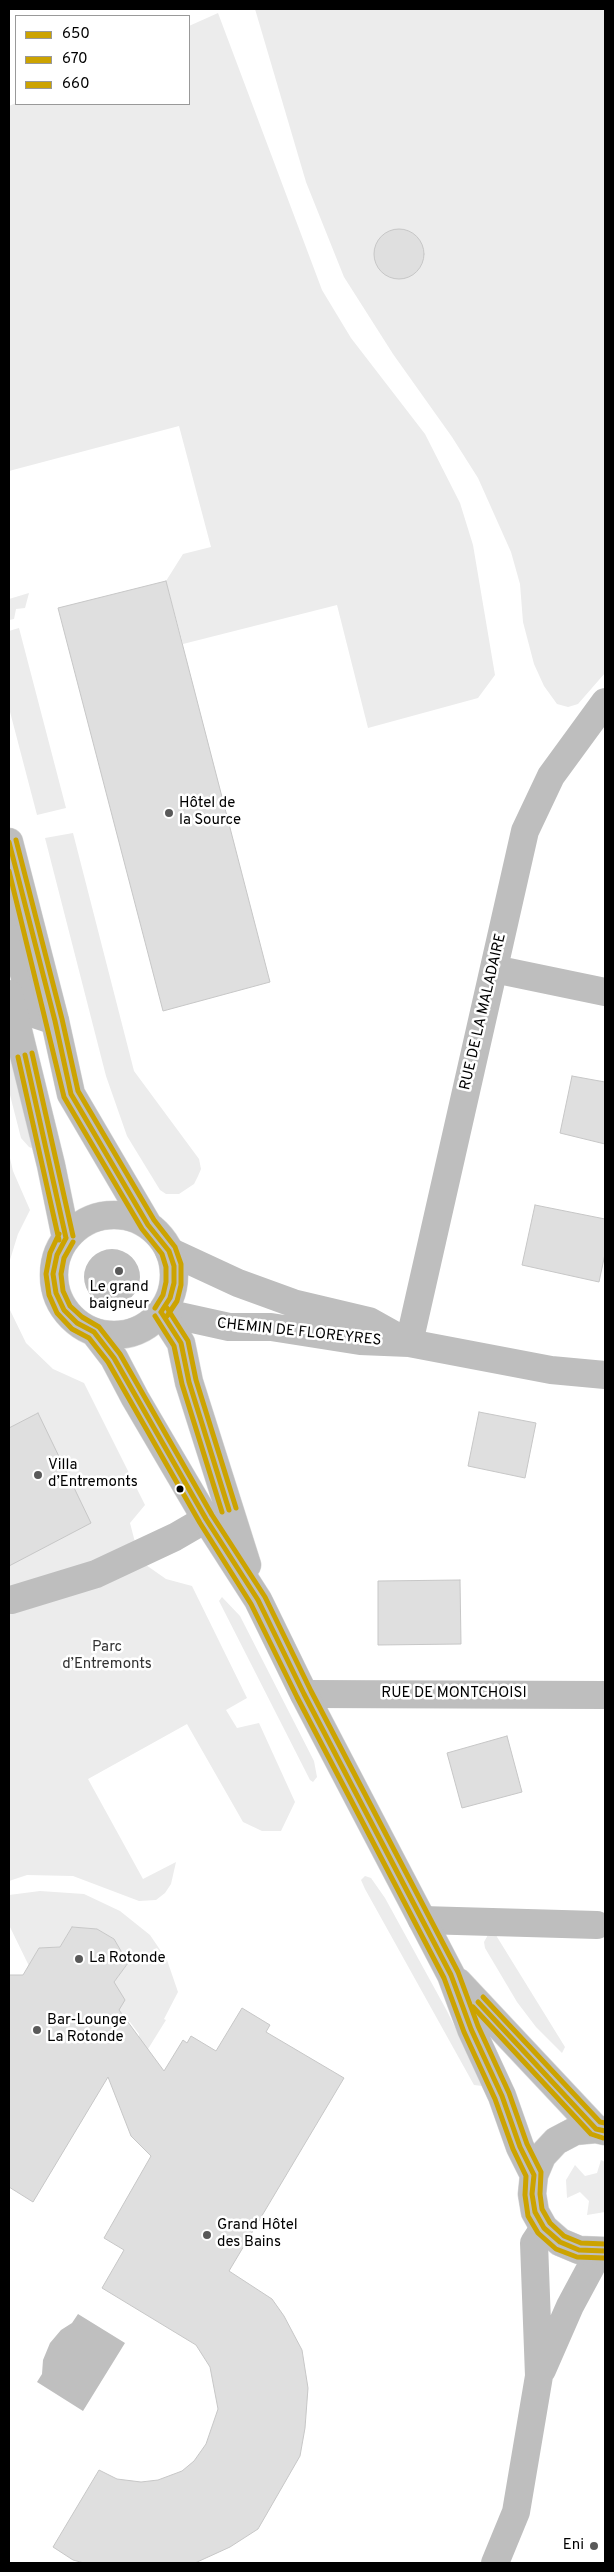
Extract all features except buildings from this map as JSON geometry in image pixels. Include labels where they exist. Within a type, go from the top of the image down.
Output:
[{"type":"main road","name":"RUE DE LA MALADAIRE","points":[[409,1343],[517,862],[536,804],[568,750],[605,702]]},
{"type":"main road","points":[[9,842],[55,1021],[71,1094],[148,1225],[160,1237],[169,1251],[174,1266],[174,1283],[170,1298],[151,1323],[124,1335],[94,1332],[77,1323],[64,1310],[56,1293],[53,1274],[56,1255],[66,1238],[79,1226],[95,1218],[113,1215],[131,1218],[148,1225]]},
{"type":"main road","points":[[9,915],[34,1014],[55,1021]]},
{"type":"main road","points":[[494,969],[605,992]]},
{"type":"main road","points":[[9,994],[45,1137],[66,1238]]},
{"type":"main road","name":"CHEMIN DE FLOREYRES","points":[[169,1251],[238,1283],[293,1303],[370,1321],[409,1343]]},
{"type":"main road","points":[[161,1312],[181,1343],[189,1382],[258,1600]]},
{"type":"main road","name":"CHEMIN DE FLOREYRES","points":[[161,1312],[229,1327],[271,1327],[360,1341],[409,1343],[551,1370],[605,1375]]},
{"type":"main road","points":[[94,1332],[114,1358],[135,1398],[206,1519],[258,1600],[304,1694],[451,1975],[471,2029],[502,2096],[520,2147],[534,2175]]},
{"type":"main road","points":[[11,1600],[96,1574],[175,1537],[206,1519]]},
{"type":"main road","name":"RUE DE MONTCHOISI","points":[[304,1694],[605,1695]]},
{"type":"main road","points":[[422,1920],[597,1925]]},
{"type":"main road","points":[[451,1975],[600,2130]]},
{"type":"main road","points":[[539,2376],[570,2306],[602,2252],[572,2248],[560,2242],[544,2228],[536,2212],[532,2194],[534,2175],[542,2156],[556,2141],[575,2132],[600,2130]]},
{"type":"main road","points":[[495,2563],[516,2512],[539,2376],[534,2243],[544,2228]]},
{"type":"green space","points":[[255,9],[605,9],[605,673],[578,704],[568,707],[557,704],[544,686],[534,664],[523,622],[520,584],[511,552],[478,478],[452,437],[393,354],[344,277],[306,182]]},
{"type":"green space","points":[[218,13],[322,290],[351,338],[425,434],[460,503],[473,545],[495,675],[478,698],[368,728],[337,605],[183,644],[166,581],[183,554],[211,547],[179,426],[9,471],[9,106],[15,103],[15,105],[190,105],[190,26]]},
{"type":"green space","points":[[29,593],[25,608],[16,609],[14,619],[9,620],[9,599]]},
{"type":"green space","points":[[19,628],[66,808],[37,815],[9,708],[9,631]]},
{"type":"green space","points":[[73,833],[134,1071],[199,1159],[201,1169],[194,1184],[179,1194],[166,1194],[160,1190],[127,1136],[106,1076],[45,838]]},
{"type":"green space","points":[[9,1037],[37,1150],[29,1147],[21,1138],[9,1091]]},
{"type":"green space","points":[[9,1154],[13,1171],[30,1210],[18,1234],[9,1263]]},
{"type":"green space","name":"Parc d’Entremonts","points":[[9,1298],[10,1310],[26,1343],[53,1369],[84,1383],[145,1505],[130,1523],[136,1546],[146,1565],[166,1579],[192,1586],[247,1698],[226,1710],[237,1728],[259,1723],[295,1802],[281,1831],[262,1831],[243,1822],[187,1724],[88,1779],[143,1879],[176,1862],[171,1884],[165,1893],[156,1900],[139,1901],[73,1876],[27,1875],[9,1881]]},
{"type":"green space","points":[[222,1597],[240,1616],[314,1761],[317,1777],[313,1782],[310,1780],[219,1601]]},
{"type":"green space","points":[[365,1876],[371,1878],[385,1898],[447,2011],[480,2078],[482,2086],[474,2085],[365,1889],[361,1880]]},
{"type":"green space","points":[[40,1891],[84,1894],[120,1911],[150,1935],[167,1960],[178,1992],[164,2019],[166,2020],[148,2049],[139,2044],[139,2034],[130,2022],[114,2017],[114,1982],[128,1963],[114,1939],[97,1929],[72,1927],[60,1947],[39,1948],[29,1966],[9,1925],[9,1895]]},
{"type":"green space","points":[[494,1932],[565,2047],[562,2053],[536,2027],[517,2002],[485,1948],[484,1942],[489,1933]]},
{"type":"green space","points":[[601,2160],[605,2162],[605,2212],[587,2215],[589,2201],[580,2192],[567,2198],[566,2180],[575,2165],[585,2176],[597,2173]]},
{"type":"shaded area","points":[[112,1249],[127,1254],[135,1262],[140,1277],[135,1292],[127,1300],[112,1305],[97,1300],[89,1292],[84,1277],[89,1262],[97,1254]]},
{"type":"shaded area","points":[[78,2314],[125,2343],[83,2411],[37,2382],[42,2374],[43,2360],[50,2343],[61,2330],[72,2323]]},
{"type":"transit line","name":"660","points":[[16,840],[62,1019],[78,1091],[154,1220],[175,1247],[181,1264],[181,1285],[177,1301],[167,1316]]},
{"type":"transit line","name":"650","points":[[9,842],[55,1021],[71,1094],[148,1225],[169,1251],[174,1266],[174,1283],[170,1298],[161,1312]]},
{"type":"transit line","name":"670","points":[[9,871],[64,1097],[142,1229],[162,1254],[166,1267],[166,1282],[163,1295],[155,1308]]},
{"type":"transit line","name":"660","points":[[32,1053],[73,1236]]},
{"type":"transit line","name":"650","points":[[25,1055],[66,1238]]},
{"type":"transit line","name":"670","points":[[18,1057],[59,1240]]},
{"type":"transit line","name":"670","points":[[59,1234],[50,1253],[46,1274],[49,1295],[57,1313],[72,1329],[89,1338],[108,1362],[200,1523],[251,1604],[297,1697],[444,1978],[464,2032],[495,2099],[513,2149],[526,2176],[525,2195],[528,2216],[538,2233],[556,2249],[577,2257],[605,2258]]},
{"type":"transit line","name":"650","points":[[66,1238],[57,1255],[53,1274],[56,1293],[64,1310],[77,1323],[94,1332],[114,1358],[206,1519],[258,1600],[304,1694],[451,1975],[471,2029],[502,2096],[520,2147],[534,2175],[532,2194],[535,2212],[544,2228],[560,2242],[579,2250],[605,2251]]},
{"type":"transit line","name":"660","points":[[73,1242],[64,1258],[61,1274],[63,1291],[70,1306],[82,1317],[99,1327],[120,1354],[212,1515],[265,1597],[311,1691],[458,1972],[478,2026],[509,2093],[527,2144],[541,2172],[540,2194],[542,2209],[550,2223],[564,2236],[581,2243],[605,2244]]},
{"type":"transit line","name":"660","points":[[167,1308],[188,1341],[196,1380],[236,1508]]},
{"type":"transit line","name":"650","points":[[161,1312],[181,1343],[189,1382],[229,1510]]},
{"type":"transit line","name":"670","points":[[155,1316],[174,1346],[182,1384],[222,1512]]},
{"type":"transit line","name":"660","points":[[483,1997],[600,2122],[605,2123]]},
{"type":"transit line","name":"650","points":[[478,2002],[596,2129],[605,2131]]},
{"type":"transit line","name":"670","points":[[473,2007],[591,2134],[603,2138]]},
{"type":"place","name":"Hôtel de la Source","points":[[169,813]]},
{"type":"place","name":"Le grand baigneur","points":[[119,1271]]},
{"type":"place","name":"Villa d’Entremonts","points":[[38,1475]]},
{"type":"place","name":"La Rotonde","points":[[79,1959]]},
{"type":"place","name":"Bar-Lounge La Rotonde","points":[[37,2030]]},
{"type":"place","name":"Grand Hôtel des Bains","points":[[207,2235]]},
{"type":"place","name":"Eni","points":[[594,2546]]}]
